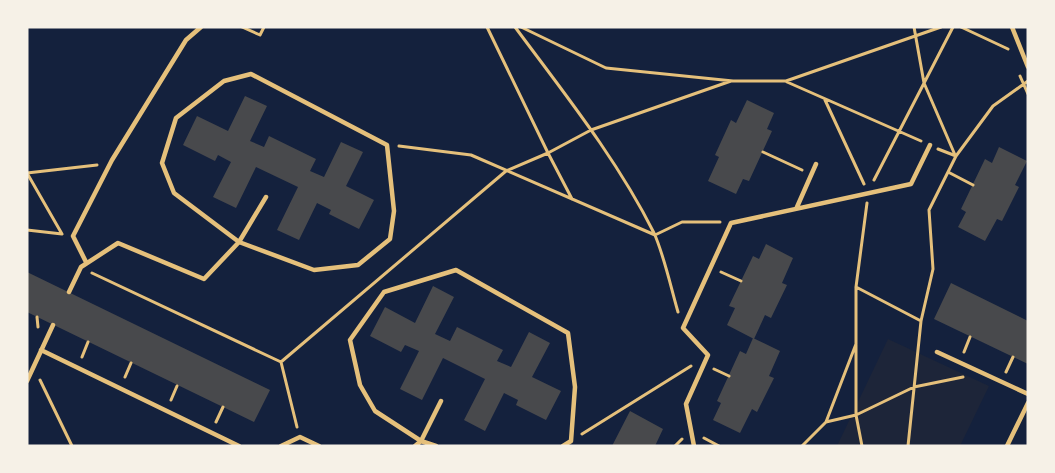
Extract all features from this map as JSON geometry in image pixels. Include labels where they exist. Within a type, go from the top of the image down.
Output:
[{"type":"lane","points":[[87,262],[73,236],[111,163],[186,40],[201,27]]},
{"type":"lane","points":[[1012,27],[1028,67]]},
{"type":"lane","points":[[251,74],[387,145],[394,210],[390,239],[358,265],[314,270],[239,242],[174,193],[162,163],[176,118],[224,81],[251,74]]},
{"type":"lane","points":[[694,446],[686,404],[708,355],[683,328],[731,223],[911,184],[930,145]]},
{"type":"lane","points":[[797,207],[816,164]]},
{"type":"lane","points":[[69,292],[81,267],[118,243],[204,279],[239,242],[266,197]]},
{"type":"lane","points":[[436,446],[421,441],[375,411],[360,385],[350,340],[384,292],[456,270],[568,333],[575,387],[571,441],[564,446]]},
{"type":"lane","points":[[27,381],[53,325]]},
{"type":"lane","points":[[42,350],[238,446]]},
{"type":"lane","points":[[937,352],[1028,394]]},
{"type":"lane","points":[[416,446],[421,441],[441,401]]},
{"type":"lane","points":[[1007,446],[1028,403]]},
{"type":"lane","points":[[280,446],[300,437],[319,446]]},
{"type":"path","points":[[242,27],[260,35],[264,27]]},
{"type":"path","points":[[487,27],[572,199]]},
{"type":"path","points":[[515,27],[591,130],[624,180],[655,235],[683,328]]},
{"type":"path","points":[[521,27],[606,68],[733,81],[786,81],[941,27]]},
{"type":"path","points":[[914,27],[924,83],[956,156]]},
{"type":"path","points":[[862,446],[856,415],[858,340],[856,287],[868,193],[953,27]]},
{"type":"path","points":[[961,27],[1009,49],[1019,45]]},
{"type":"path","points":[[281,362],[506,171],[548,153],[591,130],[733,81]]},
{"type":"path","points":[[786,81],[956,156]]},
{"type":"path","points":[[908,446],[921,321],[933,269],[929,210],[956,156],[993,106],[1028,81]]},
{"type":"path","points":[[824,98],[868,193]]},
{"type":"path","points":[[387,145],[471,155],[655,235],[682,222],[731,223]]},
{"type":"path","points":[[763,152],[812,174]]},
{"type":"path","points":[[67,242],[27,173],[111,163]]},
{"type":"path","points":[[948,172],[973,184]]},
{"type":"path","points":[[27,230],[62,234]]},
{"type":"path","points":[[81,267],[281,362]]},
{"type":"path","points":[[711,267],[741,281]]},
{"type":"path","points":[[856,287],[921,321]]},
{"type":"path","points":[[960,362],[970,337]]},
{"type":"path","points":[[802,446],[825,422],[858,340]]},
{"type":"path","points":[[77,368],[88,342]]},
{"type":"path","points":[[571,441],[708,355]]},
{"type":"path","points":[[1002,382],[1013,357]]},
{"type":"path","points":[[281,362],[300,437]]},
{"type":"path","points":[[120,388],[131,363]]},
{"type":"path","points":[[704,364],[729,376]]},
{"type":"path","points":[[33,367],[72,446]]},
{"type":"path","points":[[825,422],[856,415],[914,387],[983,373]]},
{"type":"path","points":[[166,411],[177,386]]},
{"type":"path","points":[[211,432],[223,407]]},
{"type":"shaded area","points":[[888,339],[989,386],[960,446],[837,446]]},
{"type":"building","points":[[245,96],[267,106],[250,141],[264,147],[269,136],[316,159],[310,171],[324,177],[341,142],[363,152],[346,186],[374,200],[359,229],[329,214],[331,210],[317,203],[299,240],[277,230],[298,187],[256,167],[236,208],[213,197],[231,162],[218,155],[215,161],[183,145],[197,116],[228,131]]},
{"type":"building","points":[[747,100],[774,113],[767,129],[772,131],[749,181],[743,179],[736,194],[708,181],[719,157],[715,155],[731,120],[736,123]]},
{"type":"building","points":[[999,147],[1027,161],[1015,185],[1019,187],[1002,221],[997,219],[985,241],[958,227],[966,212],[961,209],[985,159],[992,163]]},
{"type":"building","points":[[766,244],[793,258],[782,283],[787,285],[771,318],[765,315],[754,339],[727,325],[735,308],[729,306],[753,256],[759,259]]},
{"type":"building","points":[[27,272],[270,390],[254,422],[27,312]]},
{"type":"building","points":[[951,283],[1028,321],[1028,364],[934,319]]},
{"type":"building","points":[[433,286],[454,297],[435,334],[450,341],[457,327],[503,350],[497,361],[511,367],[529,332],[550,343],[532,377],[561,391],[546,420],[516,405],[518,400],[504,393],[485,431],[464,420],[485,379],[443,358],[422,400],[400,389],[419,351],[405,345],[401,352],[370,336],[385,307],[415,323]]},
{"type":"building","points":[[753,338],[780,351],[769,376],[774,378],[757,412],[752,409],[740,433],[713,420],[721,403],[717,401],[740,351],[746,354]]},
{"type":"building","points":[[630,411],[663,429],[655,446],[612,446]]}]
